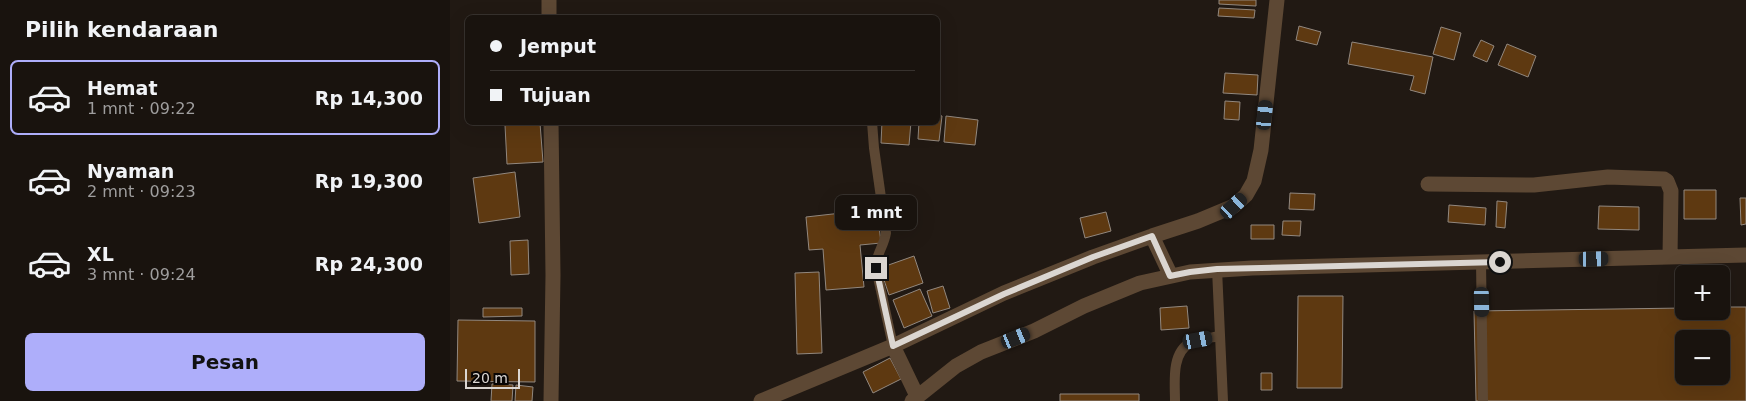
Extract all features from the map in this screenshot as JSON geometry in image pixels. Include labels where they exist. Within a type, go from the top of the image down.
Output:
[{"type":"street","points":[[549,0],[549,15]]},
{"type":"street","points":[[761,401],[893,346],[1004,294],[1093,257],[1198,221],[1234,206],[1246,195],[1254,181],[1261,150],[1277,0]]},
{"type":"street","points":[[551,125],[553,275],[551,401]]},
{"type":"street","points":[[1428,184],[1534,185],[1608,177],[1664,179],[1667,181],[1671,191],[1670,257]]},
{"type":"street","points":[[1152,236],[1170,276]]},
{"type":"street","points":[[893,346],[914,399],[956,366],[981,352],[1034,331],[1084,306],[1140,283],[1190,272],[1217,269],[1746,255]]},
{"type":"lane","points":[[872,125],[886,233],[876,262],[876,268],[893,346]]},
{"type":"lane","points":[[1481,262],[1483,401]]},
{"type":"lane","points":[[1217,269],[1223,401]]},
{"type":"lane","points":[[1175,401],[1177,360],[1182,348],[1198,340],[1220,336]]},
{"type":"building","points":[[1219,0],[1256,0],[1256,6],[1219,4]]},
{"type":"building","points":[[1219,8],[1255,10],[1254,18],[1218,16]]},
{"type":"building","points":[[1299,26],[1321,32],[1317,45],[1296,40]]},
{"type":"building","points":[[1441,27],[1461,33],[1454,60],[1433,54]]},
{"type":"building","points":[[1481,40],[1494,46],[1487,62],[1473,56]]},
{"type":"building","points":[[1352,42],[1433,57],[1425,94],[1410,90],[1414,76],[1348,64]]},
{"type":"building","points":[[1507,44],[1536,56],[1528,77],[1498,65]]},
{"type":"building","points":[[1225,73],[1258,75],[1257,95],[1223,93]]},
{"type":"building","points":[[1225,101],[1240,102],[1239,120],[1224,119]]},
{"type":"building","points":[[940,116],[942,116],[939,141],[918,139],[919,125],[940,125]]},
{"type":"building","points":[[946,116],[978,120],[975,145],[944,142]]},
{"type":"building","points":[[505,125],[540,125],[543,162],[507,164]]},
{"type":"building","points":[[882,125],[911,125],[909,145],[881,143]]},
{"type":"building","points":[[515,172],[520,217],[479,223],[473,178]]},
{"type":"building","points":[[1684,190],[1716,190],[1716,219],[1684,219]]},
{"type":"building","points":[[1290,193],[1315,194],[1314,210],[1289,209]]},
{"type":"building","points":[[1740,198],[1746,198],[1746,224],[1741,225]]},
{"type":"building","points":[[1497,201],[1507,202],[1505,228],[1496,227]]},
{"type":"building","points":[[1449,205],[1486,208],[1485,225],[1448,222]]},
{"type":"building","points":[[1599,206],[1639,207],[1639,230],[1598,229]]},
{"type":"building","points":[[877,209],[881,243],[860,245],[864,287],[826,290],[823,249],[809,250],[806,217]]},
{"type":"building","points":[[1106,212],[1111,231],[1085,238],[1080,218]]},
{"type":"building","points":[[1283,221],[1301,221],[1300,236],[1282,235]]},
{"type":"building","points":[[1251,225],[1274,225],[1274,239],[1251,239]]},
{"type":"building","points":[[528,240],[529,274],[511,275],[510,241]]},
{"type":"building","points":[[914,256],[923,283],[889,295],[880,268]]},
{"type":"building","points":[[819,272],[822,353],[797,354],[795,273]]},
{"type":"building","points":[[943,286],[950,308],[933,313],[927,291]]},
{"type":"building","points":[[920,289],[932,316],[904,328],[893,300]]},
{"type":"building","points":[[1298,296],[1343,296],[1342,388],[1297,388]]},
{"type":"building","points":[[1187,306],[1189,328],[1161,330],[1160,308]]},
{"type":"building","points":[[1730,307],[1746,307],[1746,401],[1476,401],[1474,311],[1675,308],[1675,320],[1730,320]]},
{"type":"building","points":[[483,308],[522,308],[522,316],[483,317]]},
{"type":"building","points":[[458,320],[535,321],[535,382],[457,381]]},
{"type":"building","points":[[890,358],[901,379],[873,393],[863,372]]},
{"type":"building","points":[[1261,373],[1272,373],[1272,390],[1261,390]]},
{"type":"building","points":[[492,384],[513,385],[512,401],[491,401]]},
{"type":"building","points":[[516,385],[533,387],[532,401],[515,401]]},
{"type":"building","points":[[1060,394],[1139,394],[1139,401],[1060,401]]},
{"type":"route","points":[[876,268],[893,346],[1004,294],[1093,257],[1152,236],[1170,276],[1217,269],[1500,262]]}]
